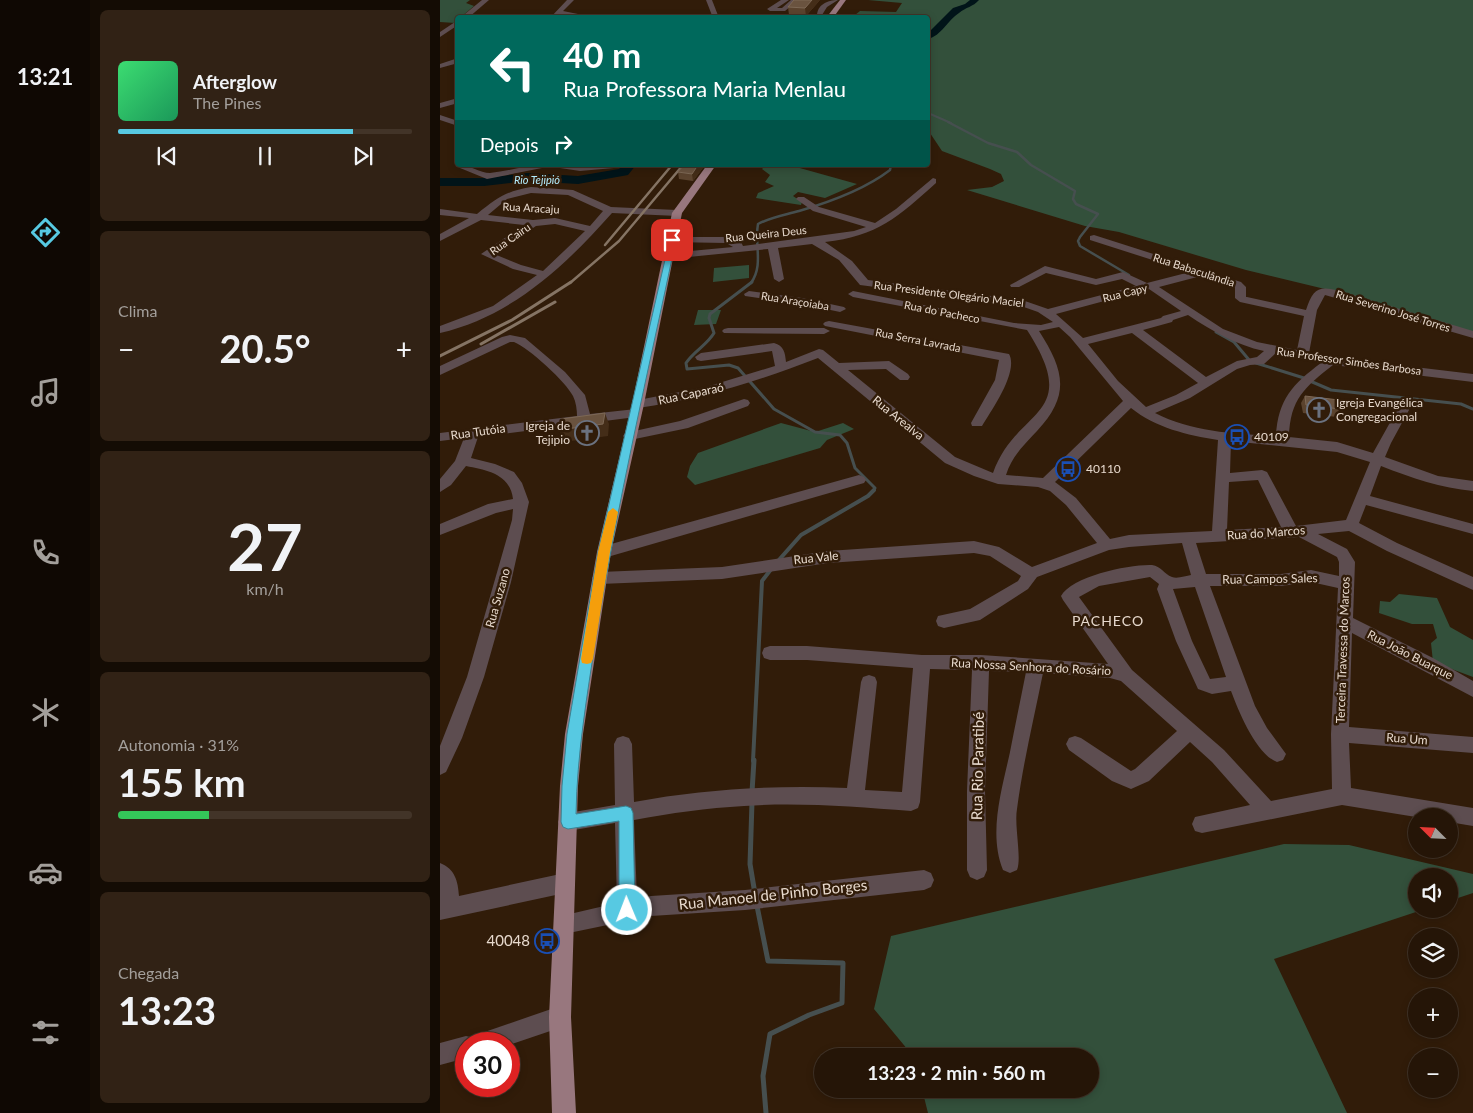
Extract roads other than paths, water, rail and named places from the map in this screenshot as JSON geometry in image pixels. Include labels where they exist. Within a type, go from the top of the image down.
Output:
[{"type":"main road","points":[[831,15],[843,0]]},
{"type":"main road","points":[[564,1113],[560,1017],[569,786],[574,734],[604,552],[637,408],[677,213],[711,167]]},
{"type":"street","points":[[467,15],[486,0]]},
{"type":"street","points":[[556,15],[571,0]]},
{"type":"street","points":[[709,0],[715,15]]},
{"type":"street","points":[[786,0],[770,10],[784,10],[795,0]]},
{"type":"street","points":[[820,15],[830,2],[835,0]]},
{"type":"street","points":[[559,12],[577,15]]},
{"type":"street","points":[[441,34],[455,24]]},
{"type":"street","points":[[441,34],[450,36]]},
{"type":"street","points":[[440,67],[455,61]]},
{"type":"street","points":[[440,67],[455,70]]},
{"type":"street","points":[[440,106],[455,101]]},
{"type":"street","points":[[440,117],[455,123]]},
{"type":"street","points":[[466,167],[487,176],[532,167]]},
{"type":"street","points":[[556,190],[564,172],[591,167]]},
{"type":"street","name":"Rua Queira Deus","points":[[869,227],[919,181]]},
{"type":"street","name":"Rua Queira Deus","points":[[669,256],[762,248],[840,238],[869,227],[906,206],[933,181]]},
{"type":"street","points":[[440,238],[479,217],[513,193],[530,190],[570,192],[609,210],[677,213]]},
{"type":"street","points":[[808,203],[869,227]]},
{"type":"street","points":[[440,330],[495,309],[526,289],[544,274],[609,210]]},
{"type":"street","name":"Rua Aracaju","points":[[440,212],[533,223],[555,221],[591,229]]},
{"type":"street","name":"Rua Cairu","points":[[533,223],[486,254],[517,267],[544,274]]},
{"type":"street","name":"Rua Babaculândia","points":[[1094,238],[1240,285],[1240,298],[1244,300],[1310,314]]},
{"type":"street","points":[[672,240],[734,242],[742,250]]},
{"type":"street","points":[[713,252],[714,240]]},
{"type":"street","points":[[814,241],[844,258],[858,272],[864,283],[826,327],[819,353]]},
{"type":"street","points":[[773,246],[779,279]]},
{"type":"street","name":"Rua Professor Simões Barbosa","points":[[1015,285],[1044,269],[1096,282],[1123,275],[1148,286],[1219,331],[1234,338],[1272,350],[1331,361],[1473,378]]},
{"type":"street","name":"Rua Capy","points":[[1049,312],[1201,272]]},
{"type":"street","name":"Rua Presidente Olegário Maciel","points":[[864,283],[1037,306],[1049,312],[1080,342],[1130,401],[1145,412],[1187,431],[1337,447],[1378,460],[1435,482],[1473,486]]},
{"type":"street","name":"Rua Severino José Torres","points":[[1302,356],[1310,314],[1319,293],[1329,292],[1473,335]]},
{"type":"street","name":"Rua Araçoiaba","points":[[749,294],[808,302],[840,309]]},
{"type":"street","name":"Rua do Pacheco","points":[[853,294],[1014,326],[1031,328],[1061,323]]},
{"type":"street","points":[[1080,342],[1168,320],[1167,318],[1184,313]]},
{"type":"street","points":[[440,318],[452,326]]},
{"type":"street","name":"Rua Serra Lavrada","points":[[728,331],[826,327],[998,355],[1006,358],[998,386],[977,423]]},
{"type":"street","points":[[998,479],[1004,461],[1010,452],[1046,413],[1053,397],[1054,375],[1052,365],[1031,328]]},
{"type":"street","points":[[1133,328],[1205,382]]},
{"type":"street","points":[[440,371],[511,338],[519,339],[573,386],[580,396],[584,418]]},
{"type":"street","points":[[701,357],[774,348],[779,351],[781,367]]},
{"type":"street","points":[[1145,412],[1191,393],[1205,382],[1247,361],[1260,361],[1272,350]]},
{"type":"street","name":"Rua Caparaó","points":[[637,408],[748,381],[819,353]]},
{"type":"street","name":"Rua Arealva","points":[[819,353],[950,460],[971,471],[998,479],[1046,483]]},
{"type":"street","points":[[1282,441],[1284,410],[1291,395],[1331,361]]},
{"type":"street","points":[[836,368],[890,365],[904,377]]},
{"type":"street","points":[[944,621],[974,615],[1023,585],[1029,573],[1107,544],[1062,494],[1046,483],[1130,401]]},
{"type":"street","points":[[630,436],[683,425],[744,403]]},
{"type":"street","points":[[1404,404],[1403,410],[1384,443],[1351,525],[1473,584]]},
{"type":"street","name":"Rua Tutóia","points":[[440,437],[584,418],[637,408]]},
{"type":"street","points":[[440,487],[463,461],[469,449],[472,433]]},
{"type":"street","points":[[1219,536],[1224,436]]},
{"type":"street","points":[[440,530],[492,508],[522,502],[515,482],[508,475],[463,461]]},
{"type":"street","points":[[1221,478],[1262,475],[1296,531]]},
{"type":"street","points":[[604,552],[859,480]]},
{"type":"street","points":[[1361,499],[1473,529]]},
{"type":"street","name":"Rua Suzano","points":[[440,766],[462,715],[485,644],[518,527],[522,502]]},
{"type":"street","name":"Rua do Marcos","points":[[1107,544],[1148,539],[1296,531],[1351,525]]},
{"type":"street","name":"Terceira Travessa do Marcos","points":[[1296,531],[1344,555],[1347,562],[1340,734],[1342,796]]},
{"type":"street","points":[[1187,537],[1236,683],[1263,738],[1277,754]]},
{"type":"street","name":"Rua Vale","points":[[600,578],[722,572],[745,570],[782,562],[869,553],[974,547],[994,551],[1029,573]]},
{"type":"street","points":[[1126,676],[1069,596],[1074,591],[1111,576],[1153,571],[1167,584],[1184,641],[1204,684],[1209,687],[1236,683]]},
{"type":"street","name":"Rua Campos Sales","points":[[1167,584],[1200,580],[1259,581],[1311,576],[1346,584]]},
{"type":"street","name":"Rua João Buarque","points":[[1346,622],[1427,663],[1473,690]]},
{"type":"street","name":"Rua Nossa Senhora do Rosário","points":[[770,653],[807,652],[922,662],[981,662],[1036,665],[1110,671],[1126,676],[1134,680],[1188,732],[1218,756],[1267,810]]},
{"type":"street","points":[[568,822],[689,802],[749,797],[855,797],[911,802],[922,662]]},
{"type":"street","name":"Rua Rio Paratibé","points":[[977,870],[976,791],[981,662]]},
{"type":"street","points":[[1010,863],[1007,838],[1007,811],[1036,665]]},
{"type":"street","points":[[855,797],[869,682]]},
{"type":"street","points":[[1075,744],[1125,778],[1137,779],[1188,732]]},
{"type":"street","name":"Rua Um","points":[[1340,734],[1473,745]]},
{"type":"street","points":[[623,744],[627,910]]},
{"type":"street","points":[[1202,824],[1342,796],[1473,817]]},
{"type":"street","points":[[440,873],[448,882],[444,910],[565,883]]},
{"type":"street","name":"Rua Manoel de Pinho Borges","points":[[564,924],[651,906],[769,898],[924,880]]},
{"type":"street","points":[[514,1032],[560,1017]]},
{"type":"street","points":[[440,1054],[455,1050]]},
{"type":"waterway","name":"Rio Tejipió","points":[[930,35],[956,10],[968,6],[975,0]]},
{"type":"waterway","points":[[930,114],[951,123]]},
{"type":"waterway","points":[[948,122],[988,143],[1017,152],[1031,165],[1075,191],[1073,199],[1076,204],[1098,214],[1080,237],[1078,241],[1080,246],[1129,275]]},
{"type":"waterway","name":"Rio Tejipió","points":[[440,182],[484,182],[527,177],[578,180],[623,172],[628,167]]},
{"type":"waterway","points":[[751,283],[755,276],[758,262],[758,224],[846,195],[869,184],[890,170],[891,167]]},
{"type":"waterway","points":[[751,283],[710,314],[709,318],[714,333],[686,363],[687,369],[729,365],[738,368],[774,409],[815,432],[840,435],[847,443],[855,468],[875,488],[873,491]]},
{"type":"waterway","points":[[1216,332],[1234,342],[1250,361]]},
{"type":"waterway","points":[[1256,363],[1304,378]]},
{"type":"waterway","points":[[1310,381],[1331,390],[1461,404],[1473,409]]},
{"type":"waterway","points":[[778,561],[801,535],[868,496],[873,491]]},
{"type":"waterway","points":[[753,761],[762,581],[772,568]]},
{"type":"waterway","points":[[752,792],[754,760]]},
{"type":"waterway","points":[[752,802],[750,864],[755,894]]},
{"type":"waterway","points":[[757,906],[768,961],[843,963],[842,1003],[809,1015],[770,1034],[763,1076],[766,1113]]},
{"type":"railway","points":[[605,245],[670,167]]},
{"type":"railway","points":[[570,283],[619,241],[681,167]]},
{"type":"railway","points":[[440,356],[512,320],[571,282]]},
{"type":"railway","points":[[481,344],[555,302]]},
{"type":"place","name":"Igreja Evangélica Congregacional","points":[[1319,410]]},
{"type":"place","name":"Igreja de Tejipio","points":[[587,433]]},
{"type":"place","name":"40109","points":[[1237,437]]},
{"type":"place","name":"40110","points":[[1068,469]]},
{"type":"place","name":"40048","points":[[547,941]]},
{"type":"district","name":"PACHECO","points":[[1108,621]]}]
